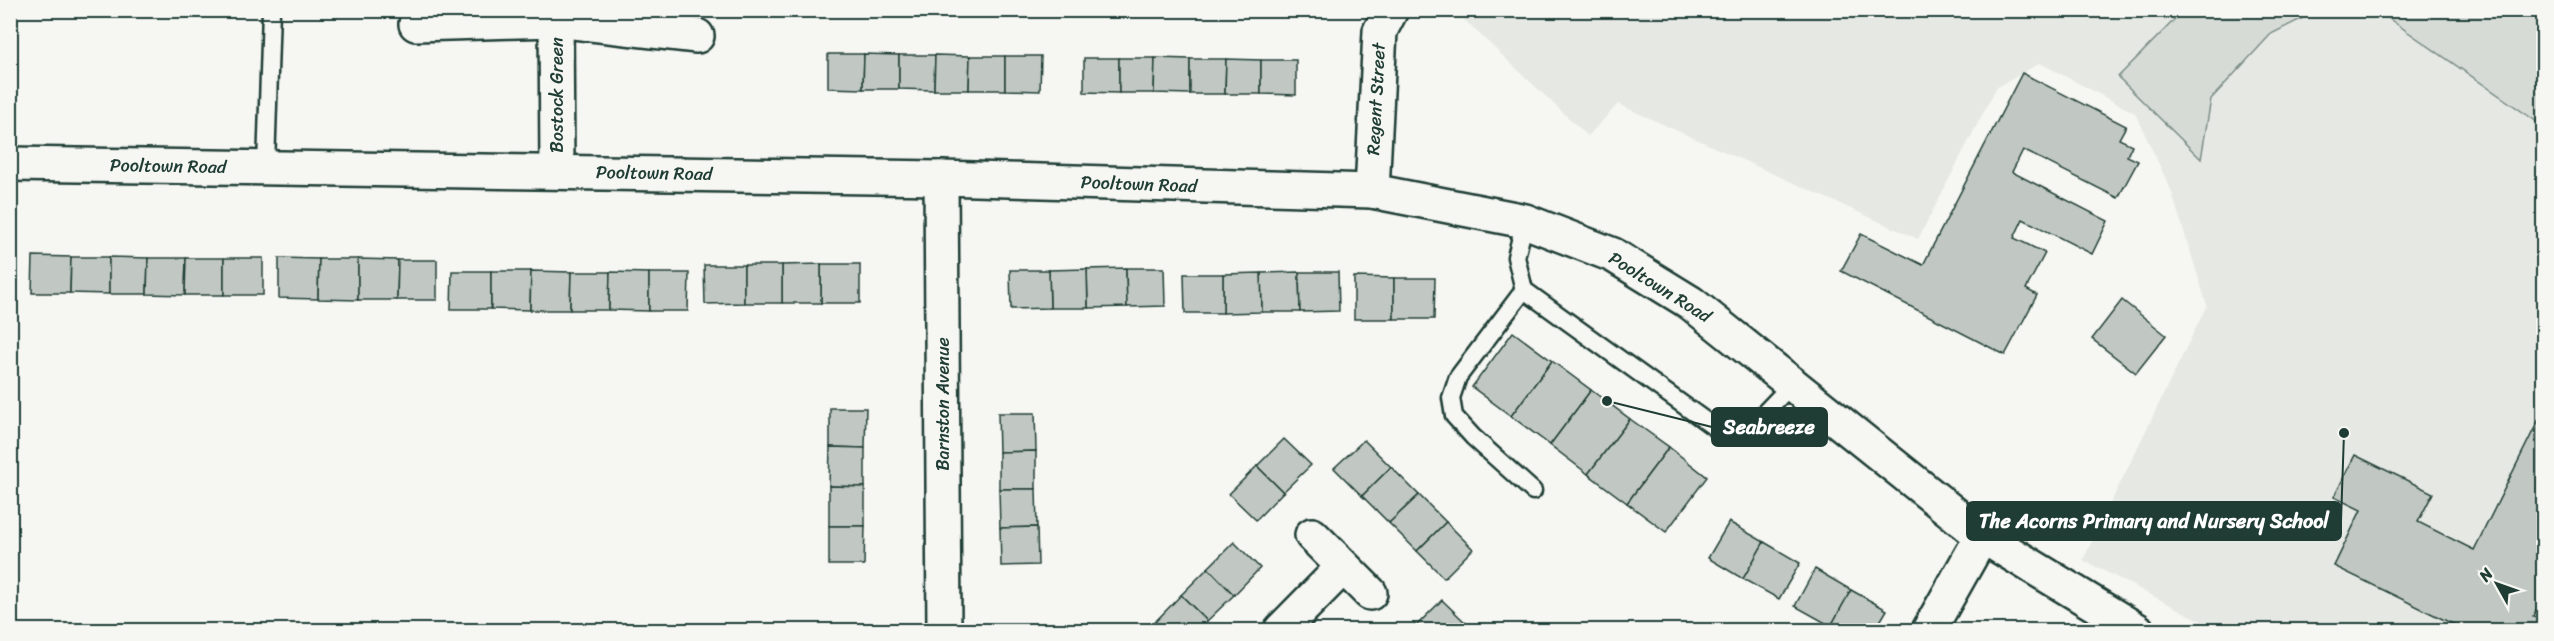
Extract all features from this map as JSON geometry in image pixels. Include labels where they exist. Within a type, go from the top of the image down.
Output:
[{"type":"street","name":"Regent Street","points":[[1372,191],[1380,31],[1391,10]]},
{"type":"street","name":"Bostock Green","points":[[416,24],[556,15],[697,36]]},
{"type":"street","name":"Bostock Green","points":[[556,15],[557,171]]},
{"type":"street","name":"Pooltown Road","points":[[10,164],[941,178],[1372,191],[1525,221],[1613,255],[1691,303],[1982,536],[2137,630]]},
{"type":"street","name":"Barnston Avenue","points":[[941,178],[944,630]]},
{"type":"street","points":[[1312,535],[1370,593]]},
{"type":"street","points":[[1929,630],[1982,536]]},
{"type":"street","points":[[1281,630],[1343,567]]},
{"type":"lane","points":[[266,167],[271,10]]},
{"type":"lane","points":[[1525,221],[1516,257],[1524,290],[1718,430],[1748,430],[1793,383]]},
{"type":"lane","points":[[1524,290],[1458,377],[1451,398],[1454,416],[1473,437],[1533,491]]},
{"type":"shaded area","points":[[1455,11],[2543,11],[2543,630],[2219,630],[2083,560],[2207,305],[2171,190],[2135,113],[2040,63],[1996,88],[1918,239],[1618,104],[1588,136]]},
{"type":"shaded area","points":[[2183,11],[2317,11],[2271,34],[2211,99],[2201,159],[2118,77]]},
{"type":"shaded area","points":[[2378,11],[2543,11],[2543,126]]},
{"type":"building","points":[[828,54],[864,54],[863,89],[828,88]]},
{"type":"building","points":[[864,54],[899,55],[899,89],[863,89]]},
{"type":"building","points":[[899,55],[935,55],[934,90],[899,89]]},
{"type":"building","points":[[935,55],[970,56],[969,90],[934,90]]},
{"type":"building","points":[[970,56],[1005,56],[1005,90],[969,90]]},
{"type":"building","points":[[1005,56],[1041,56],[1040,91],[1005,90]]},
{"type":"building","points":[[1084,58],[1119,58],[1119,93],[1084,92]]},
{"type":"building","points":[[1119,58],[1155,58],[1154,93],[1119,93]]},
{"type":"building","points":[[1155,58],[1190,59],[1190,94],[1154,93]]},
{"type":"building","points":[[1190,59],[1226,59],[1225,94],[1190,94]]},
{"type":"building","points":[[1226,59],[1261,60],[1261,94],[1225,94]]},
{"type":"building","points":[[1261,60],[1296,60],[1296,95],[1261,94]]},
{"type":"building","points":[[2022,73],[2126,126],[2119,139],[2132,145],[2127,156],[2138,161],[2118,198],[2023,150],[2012,172],[2108,221],[2092,254],[2023,219],[2014,238],[2045,253],[2026,289],[2037,295],[2005,355],[1841,271],[1861,234],[1923,265]]},
{"type":"building","points":[[33,256],[71,257],[70,293],[32,293]]},
{"type":"building","points":[[71,257],[109,257],[109,294],[70,293]]},
{"type":"building","points":[[109,257],[148,258],[147,294],[109,294]]},
{"type":"building","points":[[148,258],[186,258],[185,295],[147,294]]},
{"type":"building","points":[[186,258],[224,258],[224,295],[185,295]]},
{"type":"building","points":[[224,258],[263,258],[263,295],[224,295]]},
{"type":"building","points":[[279,258],[319,259],[318,299],[279,298]]},
{"type":"building","points":[[319,259],[358,259],[358,300],[318,299]]},
{"type":"building","points":[[358,259],[398,260],[397,300],[358,300]]},
{"type":"building","points":[[398,260],[437,260],[437,300],[397,300]]},
{"type":"building","points":[[821,264],[860,264],[860,303],[821,303]]},
{"type":"building","points":[[821,264],[821,303],[782,303],[782,265]]},
{"type":"building","points":[[704,265],[744,265],[744,303],[705,304]]},
{"type":"building","points":[[744,265],[782,265],[782,303],[744,303]]},
{"type":"building","points":[[1126,268],[1127,307],[1088,308],[1087,269]]},
{"type":"building","points":[[1126,268],[1164,268],[1165,306],[1127,307]]},
{"type":"building","points":[[1087,269],[1088,308],[1050,308],[1049,270]]},
{"type":"building","points":[[1010,270],[1049,270],[1050,308],[1011,309]]},
{"type":"building","points":[[452,271],[491,271],[491,309],[451,309]]},
{"type":"building","points":[[491,271],[531,271],[530,310],[491,309]]},
{"type":"building","points":[[531,271],[571,272],[570,310],[530,310]]},
{"type":"building","points":[[571,272],[610,272],[609,310],[570,310]]},
{"type":"building","points":[[610,272],[649,273],[649,311],[609,310]]},
{"type":"building","points":[[1299,272],[1300,312],[1262,312],[1261,273]]},
{"type":"building","points":[[1299,272],[1338,272],[1339,311],[1300,312]]},
{"type":"building","points":[[649,273],[689,273],[688,311],[649,311]]},
{"type":"building","points":[[1261,273],[1262,312],[1223,313],[1223,274]]},
{"type":"building","points":[[1184,274],[1223,274],[1223,313],[1185,313]]},
{"type":"building","points":[[1354,277],[1394,278],[1394,319],[1354,319]]},
{"type":"building","points":[[1394,278],[1435,278],[1434,319],[1394,319]]},
{"type":"building","points":[[2122,300],[2166,335],[2136,373],[2092,339]]},
{"type":"building","points":[[1513,332],[1552,361],[1511,416],[1472,387]]},
{"type":"building","points":[[1552,361],[1591,390],[1550,445],[1511,416]]},
{"type":"building","points":[[1591,390],[1630,419],[1588,474],[1550,445]]},
{"type":"building","points":[[830,408],[866,408],[865,448],[830,447]]},
{"type":"building","points":[[2544,409],[2544,595],[2533,616],[2544,622],[2544,630],[2465,630],[2334,566],[2361,510],[2334,497],[2355,455],[2433,493],[2418,522],[2474,550]]},
{"type":"building","points":[[998,413],[1035,413],[1036,451],[999,452]]},
{"type":"building","points":[[1630,419],[1669,447],[1627,503],[1588,474]]},
{"type":"building","points":[[1284,439],[1311,465],[1283,492],[1257,466]]},
{"type":"building","points":[[1364,440],[1391,467],[1362,496],[1334,468]]},
{"type":"building","points":[[830,447],[865,448],[865,487],[829,486]]},
{"type":"building","points":[[1669,447],[1707,477],[1666,532],[1627,503]]},
{"type":"building","points":[[1036,451],[1036,489],[999,489],[999,452]]},
{"type":"building","points":[[1257,466],[1283,492],[1256,520],[1229,494]]},
{"type":"building","points":[[1391,467],[1419,495],[1389,523],[1362,496]]},
{"type":"building","points":[[829,486],[865,487],[865,526],[829,526]]},
{"type":"building","points":[[999,489],[1036,489],[1037,527],[1000,528]]},
{"type":"building","points":[[1419,495],[1446,522],[1417,551],[1389,523]]},
{"type":"building","points":[[1446,522],[1473,549],[1444,578],[1417,551]]},
{"type":"building","points":[[1729,522],[1764,542],[1743,579],[1708,558]]},
{"type":"building","points":[[829,526],[865,526],[864,565],[829,565]]},
{"type":"building","points":[[1037,527],[1038,565],[1001,566],[1000,528]]},
{"type":"building","points":[[1234,542],[1260,568],[1234,595],[1208,568]]},
{"type":"building","points":[[1764,542],[1800,563],[1779,599],[1743,579]]},
{"type":"building","points":[[1208,568],[1234,595],[1207,621],[1181,595]]},
{"type":"building","points":[[1815,569],[1851,590],[1831,626],[1795,606]]},
{"type":"building","points":[[1851,590],[1887,610],[1875,630],[1838,630],[1831,626]]},
{"type":"building","points":[[1181,595],[1207,621],[1198,630],[1164,630],[1155,622]]},
{"type":"building","points":[[1442,600],[1470,627],[1467,630],[1417,630],[1414,628]]},
{"type":"building","points":[[1155,622],[1164,630],[1146,630]]},
{"type":"place","name":"Seabreeze","points":[[1607,401]]},
{"type":"place","name":"The Acorns Primary and Nursery School","points":[[2344,433]]}]
